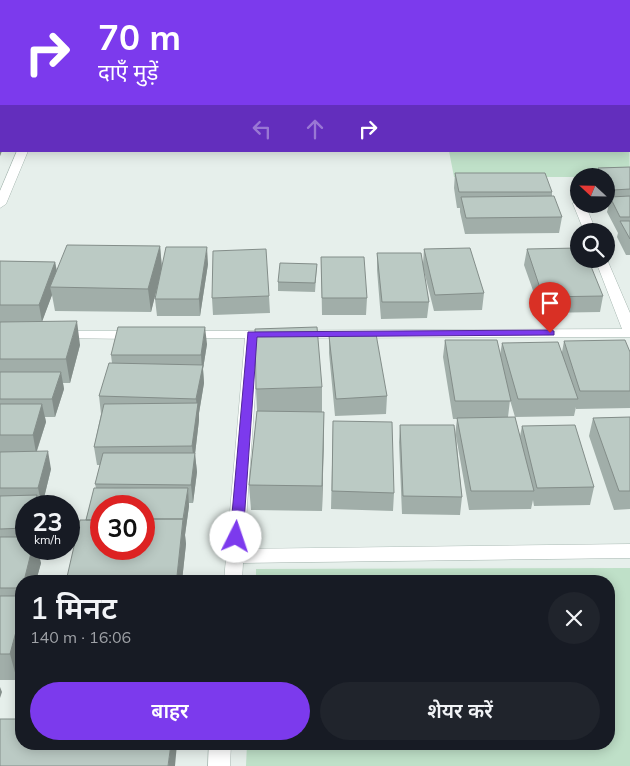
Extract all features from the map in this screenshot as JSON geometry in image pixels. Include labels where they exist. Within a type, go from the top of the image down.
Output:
[{"type":"street","points":[[0,204],[5,182],[22,152]]},
{"type":"street","points":[[174,334],[630,332],[605,268]]},
{"type":"street","points":[[48,335],[155,334]]},
{"type":"street","points":[[233,575],[252,334]]},
{"type":"street","points":[[235,556],[630,551]]},
{"type":"street","points":[[219,766],[220,750]]},
{"type":"green space","points":[[449,152],[629,152],[630,177],[615,177],[615,168],[570,168],[570,177],[454,177]]},
{"type":"green space","points":[[630,568],[630,766],[246,766],[247,750],[615,750],[615,575],[256,575],[256,569]]},
{"type":"building","points":[[630,167],[630,189],[615,190],[615,168],[598,168]]},
{"type":"building","points":[[455,173],[545,173],[552,192],[459,192]]},
{"type":"building","points":[[554,196],[562,217],[466,218],[461,197]]},
{"type":"building","points":[[630,196],[630,217],[620,217],[615,207],[615,197]]},
{"type":"building","points":[[620,221],[630,221],[630,239]]},
{"type":"building","points":[[67,245],[160,246],[148,289],[50,287]]},
{"type":"building","points":[[166,247],[207,247],[199,299],[155,299]]},
{"type":"building","points":[[470,248],[484,293],[435,295],[424,249]]},
{"type":"building","points":[[570,248],[570,268],[592,268],[603,296],[543,297],[527,249]]},
{"type":"building","points":[[266,249],[269,296],[212,298],[213,251]]},
{"type":"building","points":[[377,253],[421,253],[429,302],[382,302]]},
{"type":"building","points":[[321,257],[364,257],[367,298],[322,298]]},
{"type":"building","points":[[0,261],[55,262],[39,305],[0,305]]},
{"type":"building","points":[[280,263],[317,264],[315,283],[278,282]]},
{"type":"building","points":[[77,321],[66,359],[0,359],[0,322]]},
{"type":"building","points":[[118,327],[205,327],[201,355],[111,355]]},
{"type":"building","points":[[317,327],[322,387],[256,389],[255,329]]},
{"type":"building","points":[[376,334],[387,396],[336,399],[329,336]]},
{"type":"building","points":[[445,340],[497,340],[511,401],[455,401]]},
{"type":"building","points":[[625,340],[630,352],[630,391],[580,391],[564,341]]},
{"type":"building","points":[[558,342],[578,399],[518,399],[502,343]]},
{"type":"building","points":[[109,363],[203,365],[196,399],[99,396]]},
{"type":"building","points":[[0,372],[61,372],[52,399],[0,399]]},
{"type":"building","points":[[198,403],[192,446],[94,447],[104,404]]},
{"type":"building","points":[[0,404],[42,404],[33,435],[0,435]]},
{"type":"building","points":[[257,411],[324,412],[322,486],[249,485]]},
{"type":"building","points":[[515,417],[534,491],[471,491],[457,418]]},
{"type":"building","points":[[630,417],[630,491],[619,491],[593,418]]},
{"type":"building","points":[[333,421],[392,422],[394,493],[332,491]]},
{"type":"building","points":[[400,425],[454,425],[462,497],[403,496]]},
{"type":"building","points":[[575,425],[594,487],[537,488],[522,426]]},
{"type":"building","points":[[48,451],[38,488],[0,488],[0,452]]},
{"type":"building","points":[[103,453],[195,453],[191,485],[95,484]]},
{"type":"building","points":[[94,488],[188,488],[183,519],[155,519],[155,495],[92,495]]},
{"type":"building","points":[[0,496],[15,496],[15,528],[0,529]]},
{"type":"building","points":[[90,504],[90,520],[86,520]]},
{"type":"building","points":[[155,519],[183,519],[177,575],[67,575],[71,560],[80,560],[80,520],[90,520],[90,560],[155,560]]},
{"type":"building","points":[[0,537],[15,537],[15,560],[29,560],[26,575],[15,575],[15,588],[0,588]]},
{"type":"building","points":[[0,596],[15,596],[15,635],[10,654],[0,654]]},
{"type":"building","points":[[0,719],[15,719],[15,750],[170,750],[168,766],[0,766]]},
{"type":"route","points":[[236,537],[252,334],[550,333]]}]
